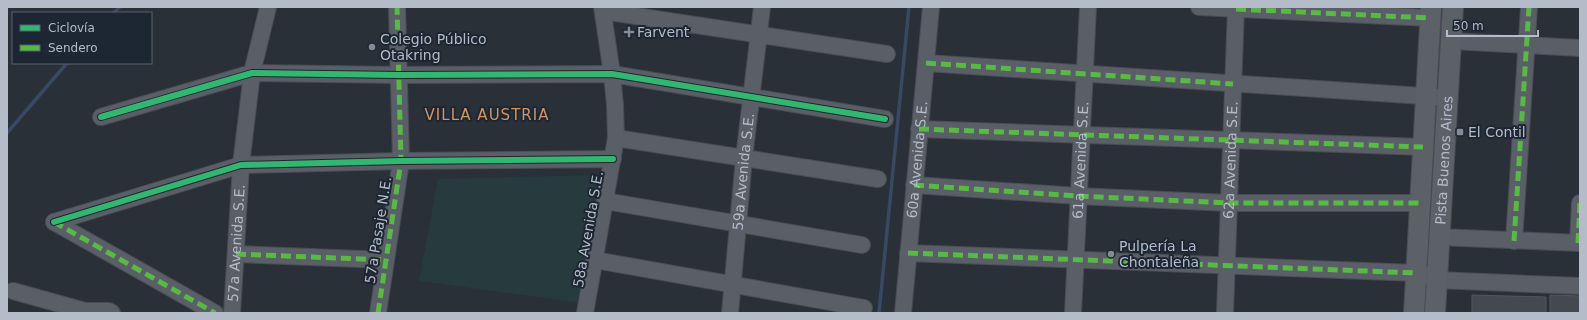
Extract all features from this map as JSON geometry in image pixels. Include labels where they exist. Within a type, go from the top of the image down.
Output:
[{"type":"main road","name":"Pista Buenos Aires","points":[[1435,313],[1453,7]]},
{"type":"main road","name":"Pista Buenos Aires","points":[[1414,313],[1431,12]]},
{"type":"street","name":"57a Avenida S.E.","points":[[232,313],[241,165],[252,73],[268,7]]},
{"type":"street","name":"57a Pasaje N.E.","points":[[378,313],[401,161],[397,7]]},
{"type":"street","name":"59a Avenida S.E.","points":[[730,313],[744,158],[762,7]]},
{"type":"street","name":"60a Avenida S.E.","points":[[903,313],[919,129],[932,7]]},
{"type":"street","name":"61a Avenida S.E.","points":[[1073,313],[1088,7]]},
{"type":"street","points":[[1199,7],[1431,12]]},
{"type":"street","points":[[1514,241],[1529,7]]},
{"type":"street","name":"62a Avenida S.E.","points":[[1225,313],[1236,8]]},
{"type":"street","points":[[603,9],[887,54]]},
{"type":"street","name":"58a Avenida S.E.","points":[[585,313],[616,138],[612,74],[603,9]]},
{"type":"street","points":[[1451,41],[1580,48]]},
{"type":"street","points":[[926,63],[1448,97]]},
{"type":"street","points":[[101,117],[252,73],[399,75],[612,74],[885,119]]},
{"type":"street","points":[[919,129],[1081,136],[1423,147]]},
{"type":"street","points":[[616,138],[878,179]]},
{"type":"street","points":[[215,313],[54,222],[241,165],[401,161],[613,159]]},
{"type":"street","points":[[914,186],[1229,203],[1420,203]]},
{"type":"street","points":[[606,201],[862,245]]},
{"type":"street","points":[[1439,237],[1579,243],[1580,203]]},
{"type":"street","points":[[908,253],[1227,265],[1416,264],[1431,278],[1437,280],[1580,286]]},
{"type":"street","points":[[236,254],[386,260]]},
{"type":"street","points":[[595,260],[864,308]]},
{"type":"street","points":[[13,291],[85,312],[109,311],[112,313]]},
{"type":"green space","points":[[599,175],[581,303],[419,281],[438,179]]},
{"type":"building","points":[[1472,295],[1546,297],[1546,313],[1472,313]]},
{"type":"building","points":[[1550,295],[1580,296],[1580,313],[1550,313]]},
{"type":"waterway","points":[[114,12],[120,7]]},
{"type":"waterway","points":[[879,313],[909,7]]},
{"type":"waterway","points":[[7,133],[66,64]]},
{"type":"marked path","points":[[378,313],[401,161],[397,7]]},
{"type":"marked path","points":[[1514,241],[1529,7]]},
{"type":"marked path","points":[[1236,9],[1430,18]]},
{"type":"marked path","points":[[926,63],[1233,84]]},
{"type":"marked path","points":[[919,129],[1423,147]]},
{"type":"marked path","points":[[914,185],[1078,196],[1229,203],[1420,203]]},
{"type":"marked path","points":[[1578,243],[1580,203]]},
{"type":"marked path","points":[[54,222],[215,313]]},
{"type":"marked path","points":[[908,253],[1416,273]]},
{"type":"marked path","points":[[236,254],[386,260]]},
{"type":"cycle path","points":[[101,117],[252,73],[399,75],[612,74],[885,119]]},
{"type":"cycle path","points":[[54,222],[241,165],[401,161],[613,159]]},
{"type":"place","name":"Farvent","points":[[629,32]]},
{"type":"place","name":"Colegio Público Otakring","points":[[372,47]]},
{"type":"place","name":"El Contil","points":[[1460,132]]},
{"type":"place","name":"Pulpería La Chontaleña","points":[[1111,254]]},
{"type":"district","name":"VILLA AUSTRIA","points":[[487,115]]}]
